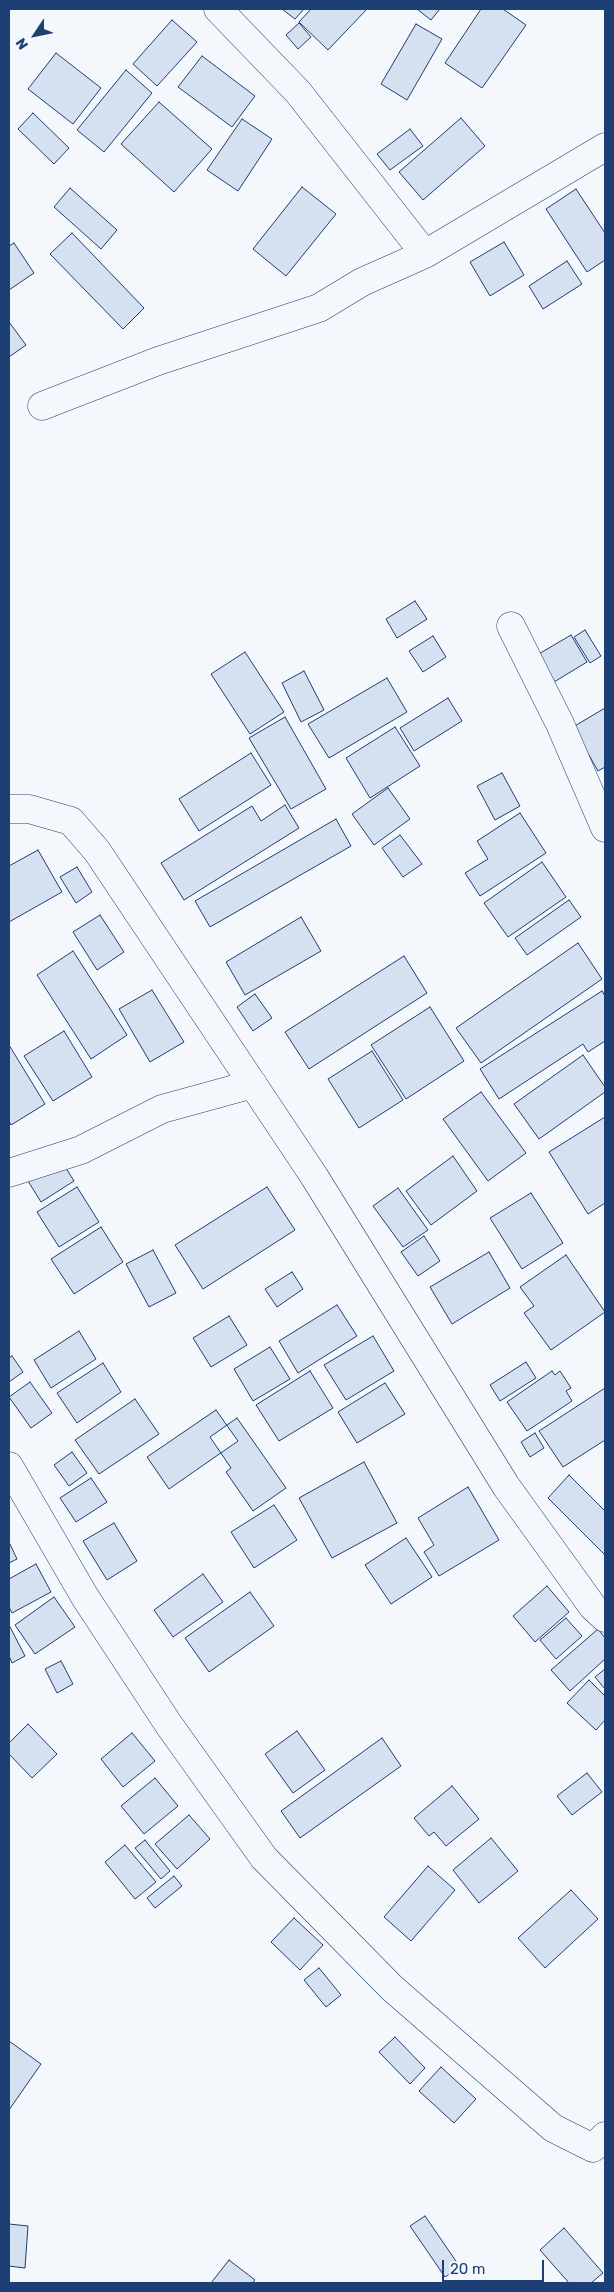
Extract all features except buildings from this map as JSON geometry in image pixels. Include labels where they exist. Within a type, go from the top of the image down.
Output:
[{"type":"street","points":[[218,9],[298,92],[425,254]]},
{"type":"street","points":[[42,406],[158,361],[319,308],[362,282],[425,254],[605,147]]},
{"type":"street","points":[[511,626],[560,724],[605,828]]},
{"type":"street","points":[[9,809],[29,809],[72,821],[97,851],[314,1176],[506,1486],[593,1607],[605,1618]]},
{"type":"street","points":[[9,1173],[81,1150],[162,1109],[252,1084]]},
{"type":"street","points":[[9,1466],[85,1597],[169,1724],[264,1858],[392,1988],[553,2128],[593,2148],[605,2136]]}]
